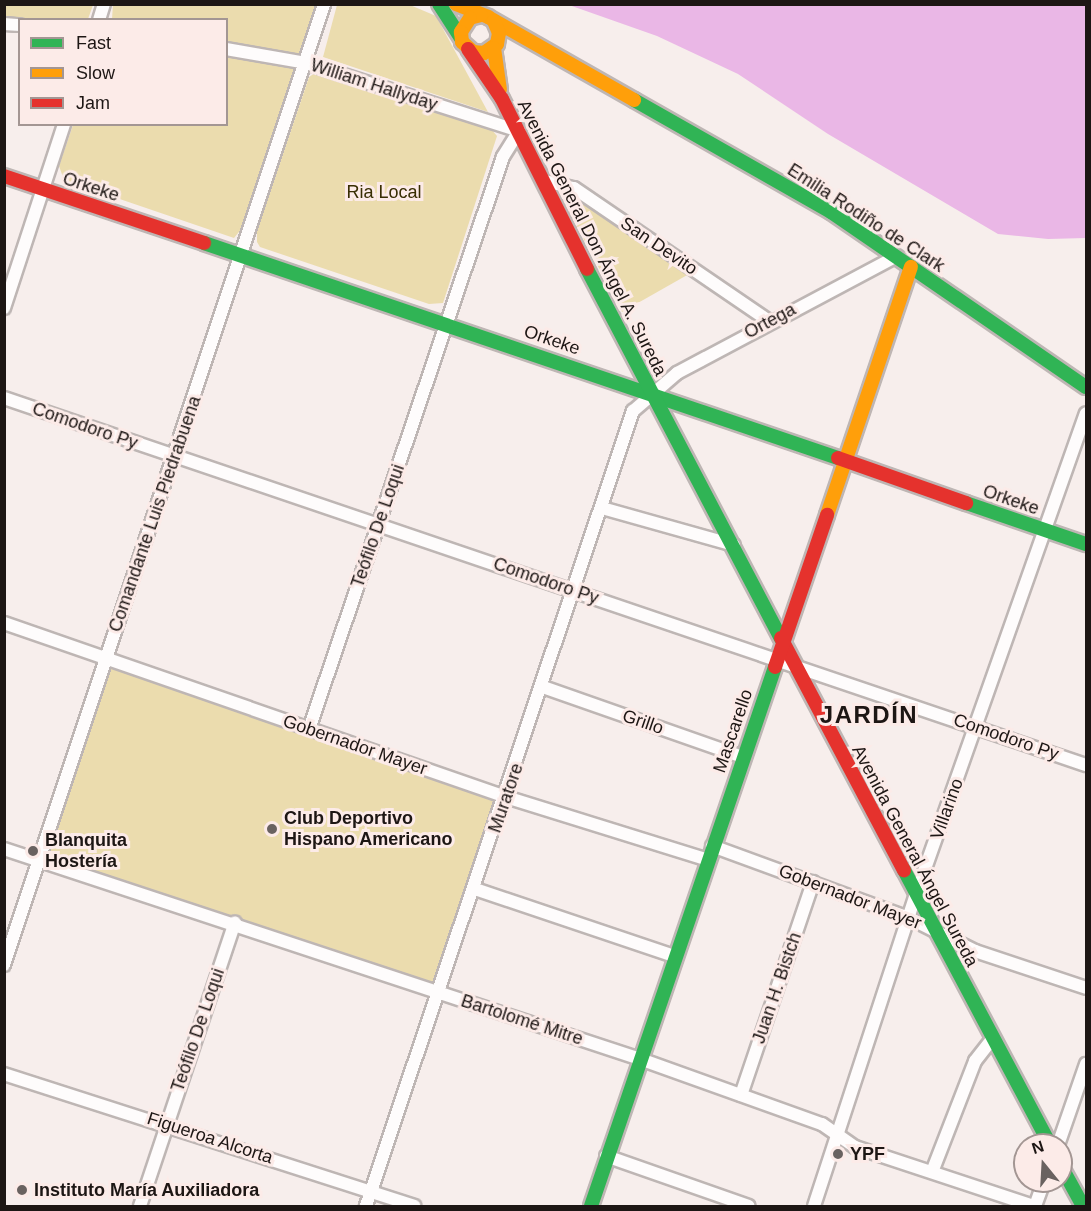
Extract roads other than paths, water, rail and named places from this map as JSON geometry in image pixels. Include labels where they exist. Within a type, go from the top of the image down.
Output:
[{"type":"main road","name":"Avenida General Don Ángel A. Sureda","points":[[439,4],[502,99],[650,393]]},
{"type":"main road","name":"Emilia Rodiño de Clark","points":[[456,4],[488,18],[555,55],[831,212],[1086,387]]},
{"type":"main road","points":[[488,18],[499,33],[495,46],[484,53],[464,44],[465,22],[488,18]]},
{"type":"main road","name":"Emilia Rodiño de Clark","points":[[495,46],[513,43],[555,55]]},
{"type":"main road","name":"Avenida General Don Ángel A. Sureda","points":[[495,46],[502,99]]},
{"type":"main road","name":"Orkeke","points":[[4,176],[446,323],[1086,544]]},
{"type":"main road","name":"Mascarello","points":[[591,1206],[843,460],[911,267]]},
{"type":"main road","name":"Avenida General Ángel Sureda","points":[[650,393],[734,545],[915,897],[1043,1133]]},
{"type":"main road","points":[[1073,1188],[1083,1206]]},
{"type":"street","name":"Comandante Luis Piedrabuena","points":[[4,965],[243,256],[324,4]]},
{"type":"street","name":"William Hallyday","points":[[228,49],[306,63],[519,131]]},
{"type":"street","points":[[4,308],[8,287],[63,126]]},
{"type":"street","name":"Teófilo De Loqui","points":[[309,729],[502,157],[519,131]]},
{"type":"street","name":"San Devito","points":[[545,181],[574,188],[770,321]]},
{"type":"street","name":"Ortega","points":[[650,393],[677,373],[770,321],[895,257]]},
{"type":"street","name":"Muratore","points":[[366,1206],[543,687],[633,411],[650,393]]},
{"type":"street","name":"Comodoro Py","points":[[4,398],[1086,765]]},
{"type":"street","name":"Villarino","points":[[814,1206],[911,919],[915,897],[1086,413]]},
{"type":"street","points":[[602,508],[734,545]]},
{"type":"street","name":"Gobernador Mayer","points":[[4,623],[107,656],[506,797],[708,860]]},
{"type":"street","name":"Grillo","points":[[543,687],[743,757]]},
{"type":"street","name":"Gobernador Mayer","points":[[712,846],[911,919],[975,951],[1086,988]]},
{"type":"street","name":"Bartolomé Mitre","points":[[4,849],[235,922],[437,993],[640,1059],[822,1124],[855,1147],[1034,1206]]},
{"type":"street","name":"Juan H. Bistch","points":[[741,1095],[813,882]]},
{"type":"street","points":[[475,889],[674,956]]},
{"type":"street","name":"Teófilo De Loqui","points":[[140,1206],[165,1123],[235,922]]},
{"type":"street","points":[[933,1172],[975,1061],[992,1039]]},
{"type":"street","points":[[1062,1133],[1086,1064]]},
{"type":"street","name":"Figueroa Alcorta","points":[[4,1074],[165,1123],[414,1206]]},
{"type":"street","points":[[606,1156],[749,1206]]},
{"type":"place","name":"Club Deportivo Hispano Americano","points":[[272,829]]},
{"type":"place","name":"Blanquita Hostería","points":[[33,851]]},
{"type":"place","name":"YPF","points":[[838,1154]]},
{"type":"place","name":"Instituto María Auxiliadora","points":[[22,1190]]},
{"type":"district","name":"JARDÍN","points":[[869,715]]},
{"type":"park label","name":"Ria Local","points":[[384,192]]}]
